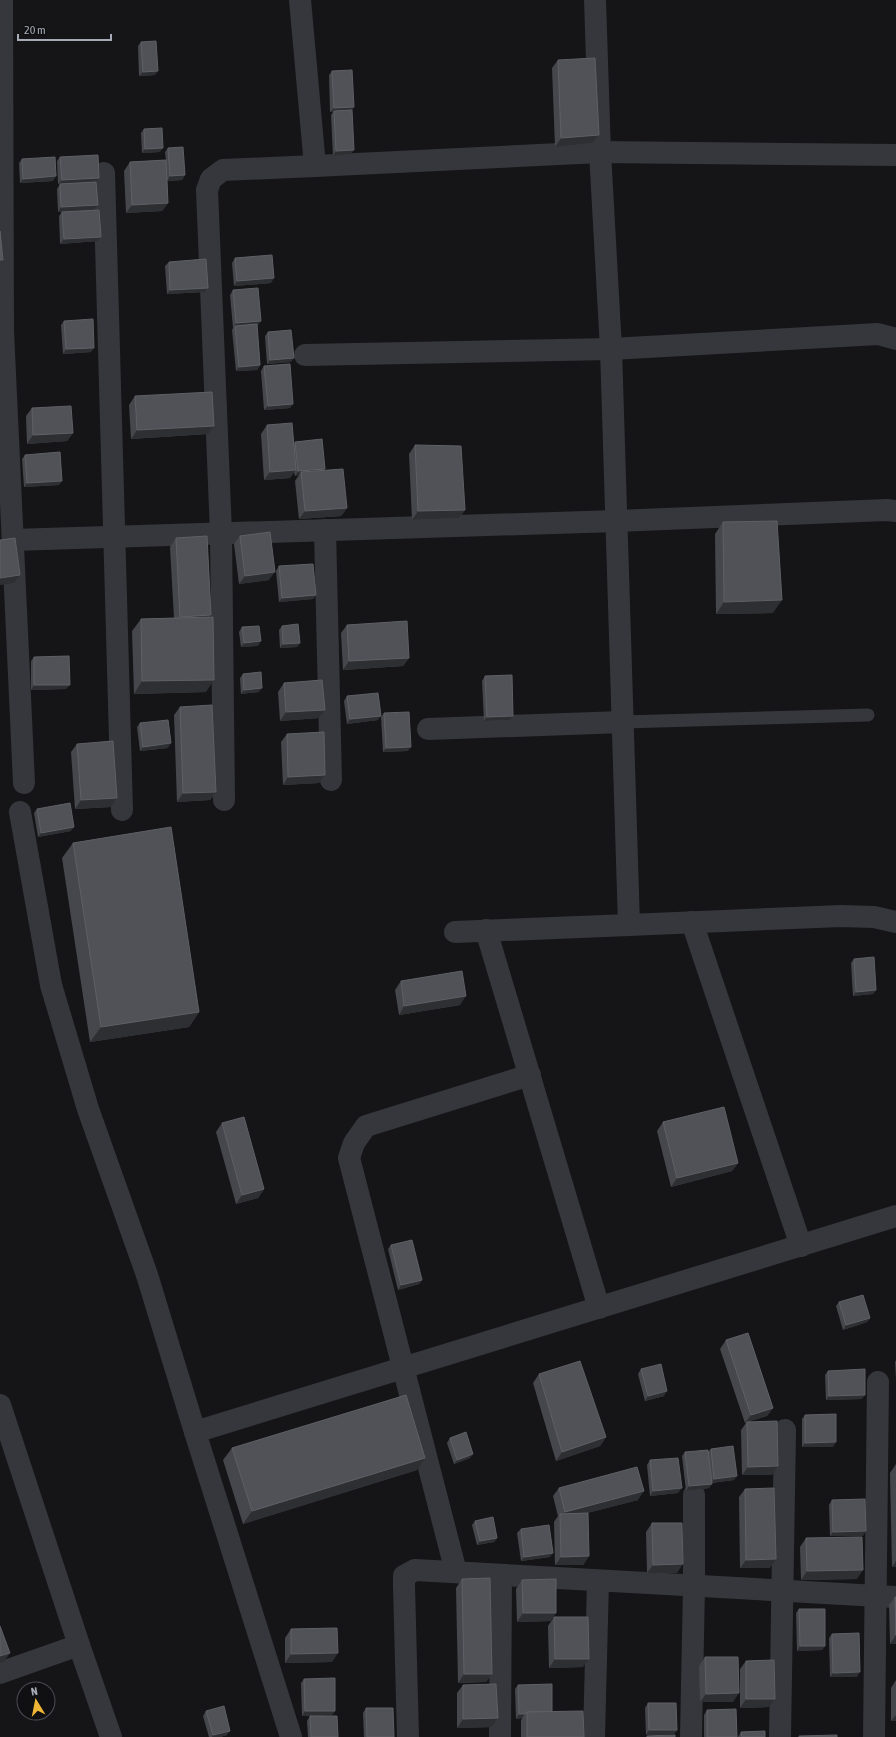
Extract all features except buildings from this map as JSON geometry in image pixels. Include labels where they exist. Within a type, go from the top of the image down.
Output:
[{"type":"street","points":[[2,0],[2,331],[24,783]]},
{"type":"street","points":[[300,0],[315,166]]},
{"type":"street","points":[[595,0],[600,152],[611,349],[629,925]]},
{"type":"street","points":[[224,800],[221,533],[207,190],[211,179],[223,170],[600,152],[896,155]]},
{"type":"street","points":[[104,174],[122,810]]},
{"type":"street","points":[[305,355],[611,349],[878,334],[896,338]]},
{"type":"street","points":[[13,540],[616,521],[887,510],[896,511]]},
{"type":"street","points":[[325,530],[331,780]]},
{"type":"street","points":[[428,729],[623,722]]},
{"type":"street","points":[[20,812],[50,985],[88,1109],[147,1275],[291,1737]]},
{"type":"street","points":[[456,932],[842,916],[874,917],[896,922]]},
{"type":"street","points":[[692,922],[800,1246]]},
{"type":"street","points":[[486,930],[599,1308]]},
{"type":"street","points":[[456,1572],[349,1158],[354,1142],[366,1126],[530,1075]]},
{"type":"street","points":[[195,1432],[896,1216]]},
{"type":"street","points":[[874,1737],[886,1597],[878,1382]]},
{"type":"street","points":[[0,1405],[111,1737]]},
{"type":"street","points":[[780,1737],[785,1430]]},
{"type":"street","points":[[691,1737],[694,1495]]},
{"type":"street","points":[[408,1737],[404,1576],[414,1570],[886,1597]]},
{"type":"street","points":[[500,1737],[501,1575]]},
{"type":"street","points":[[594,1737],[598,1581]]},
{"type":"street","points":[[0,1673],[79,1645]]},
{"type":"lane","points":[[623,722],[868,715]]}]
